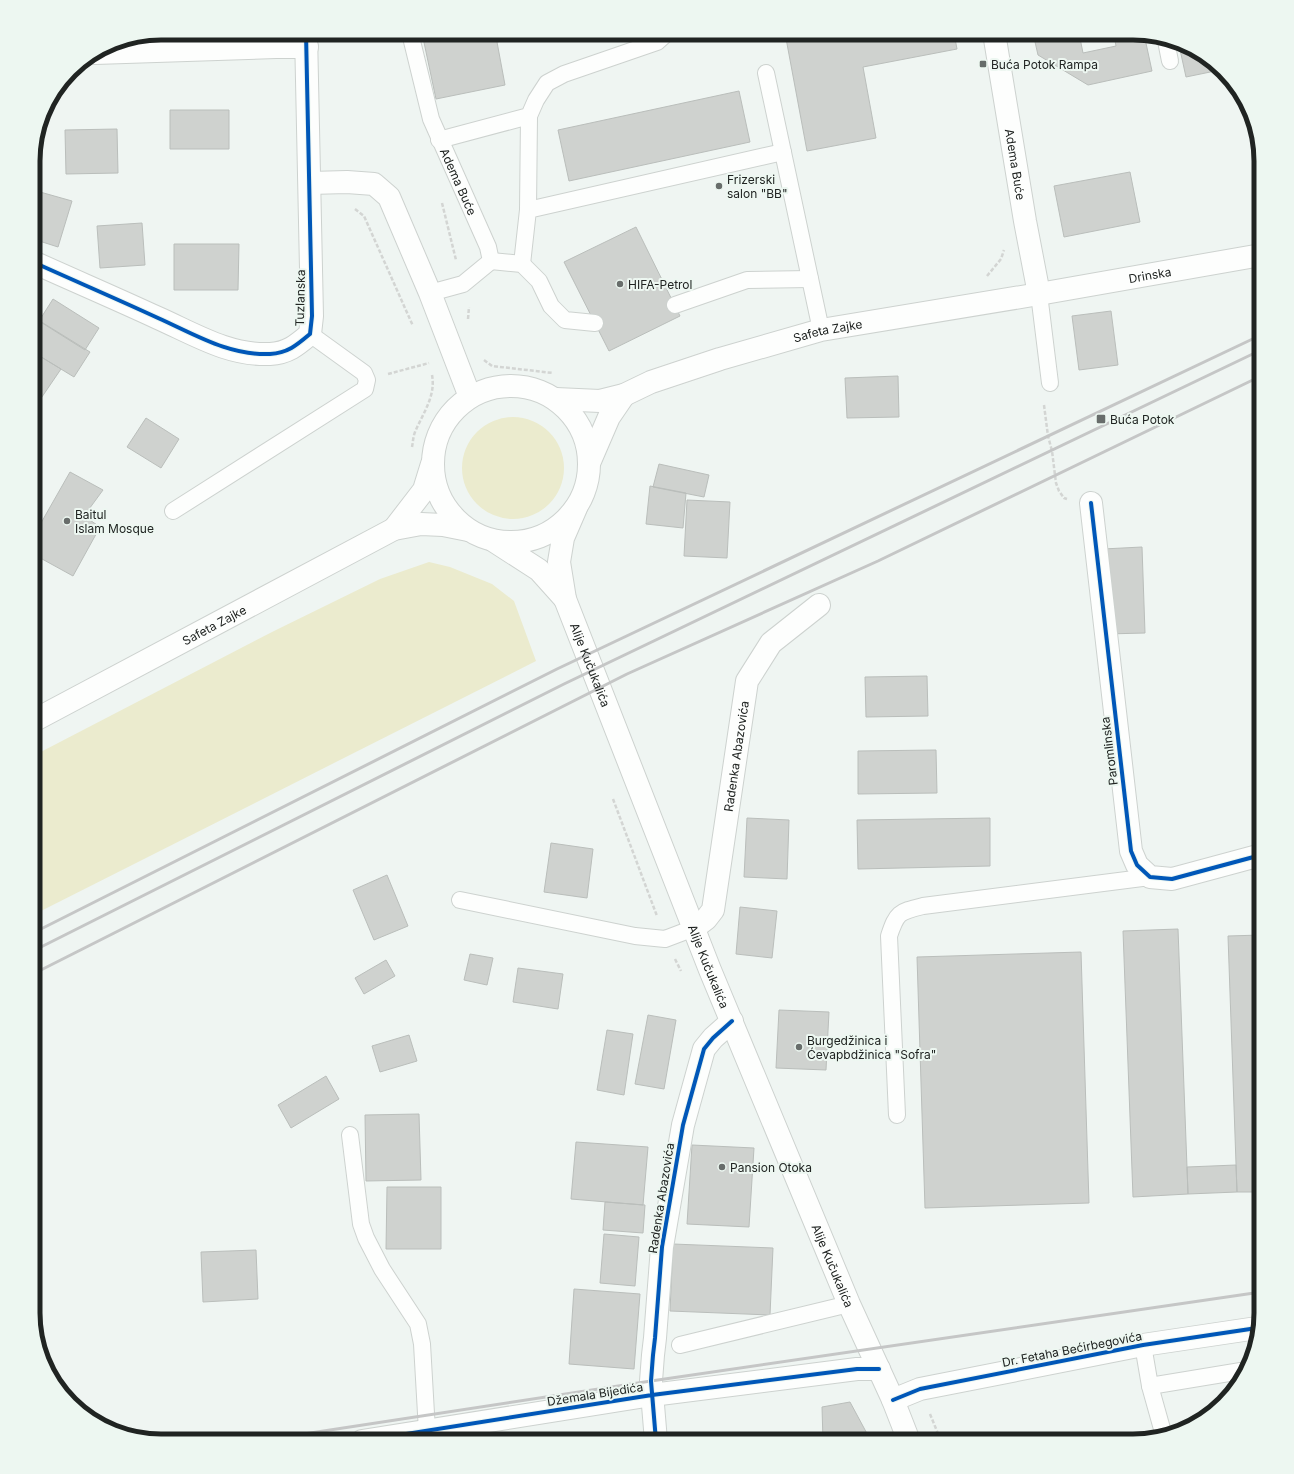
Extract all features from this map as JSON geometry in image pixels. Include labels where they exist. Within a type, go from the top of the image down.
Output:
[{"type":"street","name":"Tuzlanska","points":[[40,265],[159,318],[213,344],[238,352],[270,354],[293,348],[310,334],[312,316],[306,40],[268,47],[109,53]]},
{"type":"street","name":"Adema Buće","points":[[995,40],[1025,221],[1039,294]]},
{"type":"street","points":[[310,183],[346,182],[374,184],[389,197],[430,293],[470,397]]},
{"type":"street","name":"Drinska","points":[[1039,294],[1254,256]]},
{"type":"street","name":"Safeta Zajke","points":[[394,529],[424,490],[437,437],[450,414],[470,397],[491,388],[513,385],[535,389],[556,399],[600,401],[624,394],[651,382],[720,359],[821,330],[1039,294]]},
{"type":"street","points":[[432,462],[437,489],[449,512],[468,530],[493,540],[517,542],[540,537],[560,525],[576,508],[587,486],[590,461],[608,418],[624,394]]},
{"type":"street","points":[[556,399],[573,416],[585,437],[590,461]]},
{"type":"street","name":"Paromlinska","points":[[1091,503],[1131,851],[1137,865],[1150,877]]},
{"type":"street","name":"Alije Kučukalića","points":[[576,508],[563,538],[559,562],[565,599],[732,1021],[849,1304],[893,1400],[906,1434]]},
{"type":"street","name":"Safeta Zajke","points":[[40,717],[394,529],[421,524],[443,525],[468,530]]},
{"type":"street","name":"Alije Kučukalića","points":[[493,540],[539,570],[565,599]]},
{"type":"street","name":"Radenka Abazovića","points":[[694,928],[706,919],[713,910],[747,681],[771,643],[820,605]]},
{"type":"street","points":[[1150,877],[1172,879],[1254,857]]},
{"type":"street","name":"Radenka Abazovića","points":[[655,1434],[651,1381],[652,1355],[655,1338],[662,1247],[683,1125],[704,1049],[713,1038],[732,1021]]},
{"type":"street","name":"Dr. Fetaha Bećirbegovića","points":[[893,1400],[920,1389],[1143,1345],[1253,1329]]},
{"type":"street","name":"Džemala Bijedića","points":[[408,1434],[652,1395],[857,1369],[879,1370]]},
{"type":"lane","name":"Adema Buće","points":[[412,40],[431,119],[439,140],[488,247],[491,261]]},
{"type":"lane","points":[[522,264],[528,210],[530,116],[536,100],[547,83],[564,74],[659,40]]},
{"type":"lane","points":[[1167,45],[1170,61]]},
{"type":"lane","points":[[766,73],[821,330]]},
{"type":"lane","points":[[439,140],[530,116]]},
{"type":"lane","points":[[528,210],[783,152]]},
{"type":"lane","points":[[430,293],[463,284],[491,261],[522,264],[539,281],[551,306],[565,320],[595,323]]},
{"type":"lane","points":[[675,305],[747,280],[810,279]]},
{"type":"lane","points":[[1039,294],[1050,383]]},
{"type":"lane","points":[[173,511],[365,389],[367,380],[364,373],[310,334]]},
{"type":"lane","points":[[897,1115],[889,936],[894,920],[903,911],[923,906],[1150,877]]},
{"type":"lane","points":[[460,900],[635,936],[665,938],[694,928]]},
{"type":"lane","points":[[350,1135],[361,1224],[366,1238],[382,1269],[418,1324],[422,1344],[427,1431]]},
{"type":"lane","points":[[680,1345],[849,1304]]},
{"type":"lane","points":[[1143,1345],[1150,1386],[1162,1430]]},
{"type":"lane","points":[[1150,1386],[1239,1371]]},
{"type":"path","points":[[354,208],[364,216],[414,328]]},
{"type":"path","points":[[367,380],[429,362],[433,382],[432,396],[414,434],[411,454]]},
{"type":"path","points":[[1050,383],[1042,390],[1056,483],[1064,498],[1079,502],[1091,503]]},
{"type":"path","points":[[611,792],[665,938],[682,974]]},
{"type":"green space","points":[[513,417],[532,421],[549,432],[560,449],[564,468],[560,487],[549,504],[532,515],[513,519],[494,515],[477,504],[466,487],[462,468],[466,449],[477,432],[494,421]]},
{"type":"green space","points":[[429,562],[450,567],[492,584],[514,601],[536,661],[40,911],[40,752],[274,631],[380,579]]},
{"type":"building","points":[[423,40],[507,40],[497,42],[505,85],[436,99]]},
{"type":"building","points":[[786,40],[955,40],[957,49],[863,67],[876,138],[807,151]]},
{"type":"building","points":[[1035,40],[1080,40],[1083,53],[1116,46],[1115,40],[1141,40],[1145,41],[1152,71],[1088,85],[1038,55]]},
{"type":"building","points":[[1180,49],[1193,56],[1214,71],[1186,77]]},
{"type":"building","points":[[739,91],[750,142],[569,181],[558,130]]},
{"type":"building","points":[[170,110],[229,110],[229,149],[170,149]]},
{"type":"building","points":[[117,129],[118,173],[66,174],[65,130]]},
{"type":"building","points":[[1130,172],[1140,222],[1064,237],[1054,186]]},
{"type":"building","points":[[40,192],[72,201],[58,247],[40,241]]},
{"type":"building","points":[[142,223],[145,265],[100,268],[97,226]]},
{"type":"building","name":"HIFA-Petrol","points":[[636,227],[680,316],[609,351],[564,262]]},
{"type":"building","points":[[174,244],[239,244],[238,290],[174,290]]},
{"type":"building","points":[[53,299],[99,328],[85,350],[40,322]]},
{"type":"building","points":[[1111,311],[1118,365],[1079,370],[1072,316]]},
{"type":"building","points":[[40,321],[90,352],[74,377],[40,356]]},
{"type":"building","points":[[40,356],[61,369],[40,400]]},
{"type":"building","points":[[898,376],[899,417],[847,418],[845,378]]},
{"type":"building","points":[[146,418],[179,439],[161,468],[127,447]]},
{"type":"building","points":[[659,464],[709,475],[704,497],[653,487]]},
{"type":"building","name":"Baitul Islam Mosque","points":[[70,472],[103,490],[84,516],[100,527],[73,576],[40,558],[40,525]]},
{"type":"building","points":[[650,486],[686,493],[683,528],[646,524]]},
{"type":"building","points":[[687,500],[730,502],[727,558],[684,556]]},
{"type":"building","points":[[1142,547],[1145,633],[1106,634],[1103,549]]},
{"type":"building","points":[[927,676],[928,716],[866,717],[865,677]]},
{"type":"building","points":[[936,750],[937,793],[858,794],[858,751]]},
{"type":"building","points":[[747,818],[789,820],[787,879],[744,877]]},
{"type":"building","points":[[990,818],[990,866],[858,869],[857,820]]},
{"type":"building","points":[[551,843],[593,849],[587,898],[544,892]]},
{"type":"building","points":[[387,875],[408,926],[374,940],[353,890]]},
{"type":"building","points":[[740,907],[777,911],[772,958],[736,954]]},
{"type":"building","points":[[1178,929],[1188,1194],[1133,1197],[1123,931]]},
{"type":"building","points":[[1254,935],[1254,1192],[1237,1192],[1228,936]]},
{"type":"building","points":[[1081,952],[1089,1203],[925,1208],[917,957]]},
{"type":"building","points":[[470,954],[493,958],[487,985],[464,980]]},
{"type":"building","points":[[386,960],[395,976],[364,994],[355,978]]},
{"type":"building","points":[[518,968],[563,974],[558,1009],[513,1002]]},
{"type":"building","points":[[779,1010],[829,1012],[826,1070],[776,1068]]},
{"type":"building","points":[[648,1015],[676,1020],[664,1089],[635,1084]]},
{"type":"building","points":[[607,1030],[633,1034],[624,1095],[597,1090]]},
{"type":"building","points":[[409,1035],[417,1061],[380,1072],[372,1046]]},
{"type":"building","points":[[326,1076],[339,1099],[291,1128],[278,1105]]},
{"type":"building","points":[[419,1114],[421,1180],[366,1181],[365,1115]]},
{"type":"building","points":[[576,1142],[648,1147],[643,1205],[571,1199]]},
{"type":"building","points":[[692,1145],[754,1148],[749,1227],[687,1224]]},
{"type":"building","points":[[1236,1165],[1237,1192],[1188,1194],[1187,1167]]},
{"type":"building","points":[[387,1187],[441,1187],[441,1249],[386,1249]]},
{"type":"building","points":[[605,1202],[645,1205],[643,1233],[603,1230]]},
{"type":"building","points":[[604,1234],[639,1237],[635,1286],[600,1283]]},
{"type":"building","points":[[673,1244],[773,1248],[770,1315],[670,1311]]},
{"type":"building","points":[[256,1250],[258,1299],[203,1302],[201,1252]]},
{"type":"building","points":[[574,1289],[640,1294],[634,1369],[569,1364]]},
{"type":"building","points":[[850,1402],[867,1434],[823,1434],[822,1407]]},
{"type":"railway","points":[[40,929],[557,669],[1254,338]]},
{"type":"railway","points":[[40,947],[564,684],[1254,353]]},
{"type":"railway","points":[[40,970],[627,674],[878,561],[1254,379]]},
{"type":"railway","points":[[304,1434],[651,1381],[1254,1293]]},
{"type":"cycle path","points":[[40,265],[198,337],[226,348],[255,354],[270,354],[282,352],[292,348],[310,334],[312,316],[306,40]]},
{"type":"cycle path","points":[[1091,503],[1131,851],[1137,865],[1150,877],[1172,879],[1254,857]]},
{"type":"cycle path","points":[[655,1434],[651,1381],[662,1247],[683,1125],[704,1049],[713,1038],[732,1021]]},
{"type":"cycle path","points":[[893,1400],[920,1389],[1143,1345],[1253,1329]]},
{"type":"cycle path","points":[[406,1434],[652,1395],[857,1369],[879,1369]]},
{"type":"place","name":"Buća Potok Rampa","points":[[983,64]]},
{"type":"place","name":"Frizerski salon \"BB\"","points":[[719,186]]},
{"type":"place","name":"HIFA-Petrol","points":[[620,284]]},
{"type":"place","name":"Buća Potok","points":[[1101,419]]},
{"type":"place","name":"Baitul Islam Mosque","points":[[67,521]]},
{"type":"place","name":"Burgedžinica i Ćevapbdžinica \"Sofra\"","points":[[799,1047]]},
{"type":"place","name":"Pansion Otoka","points":[[722,1167]]}]
